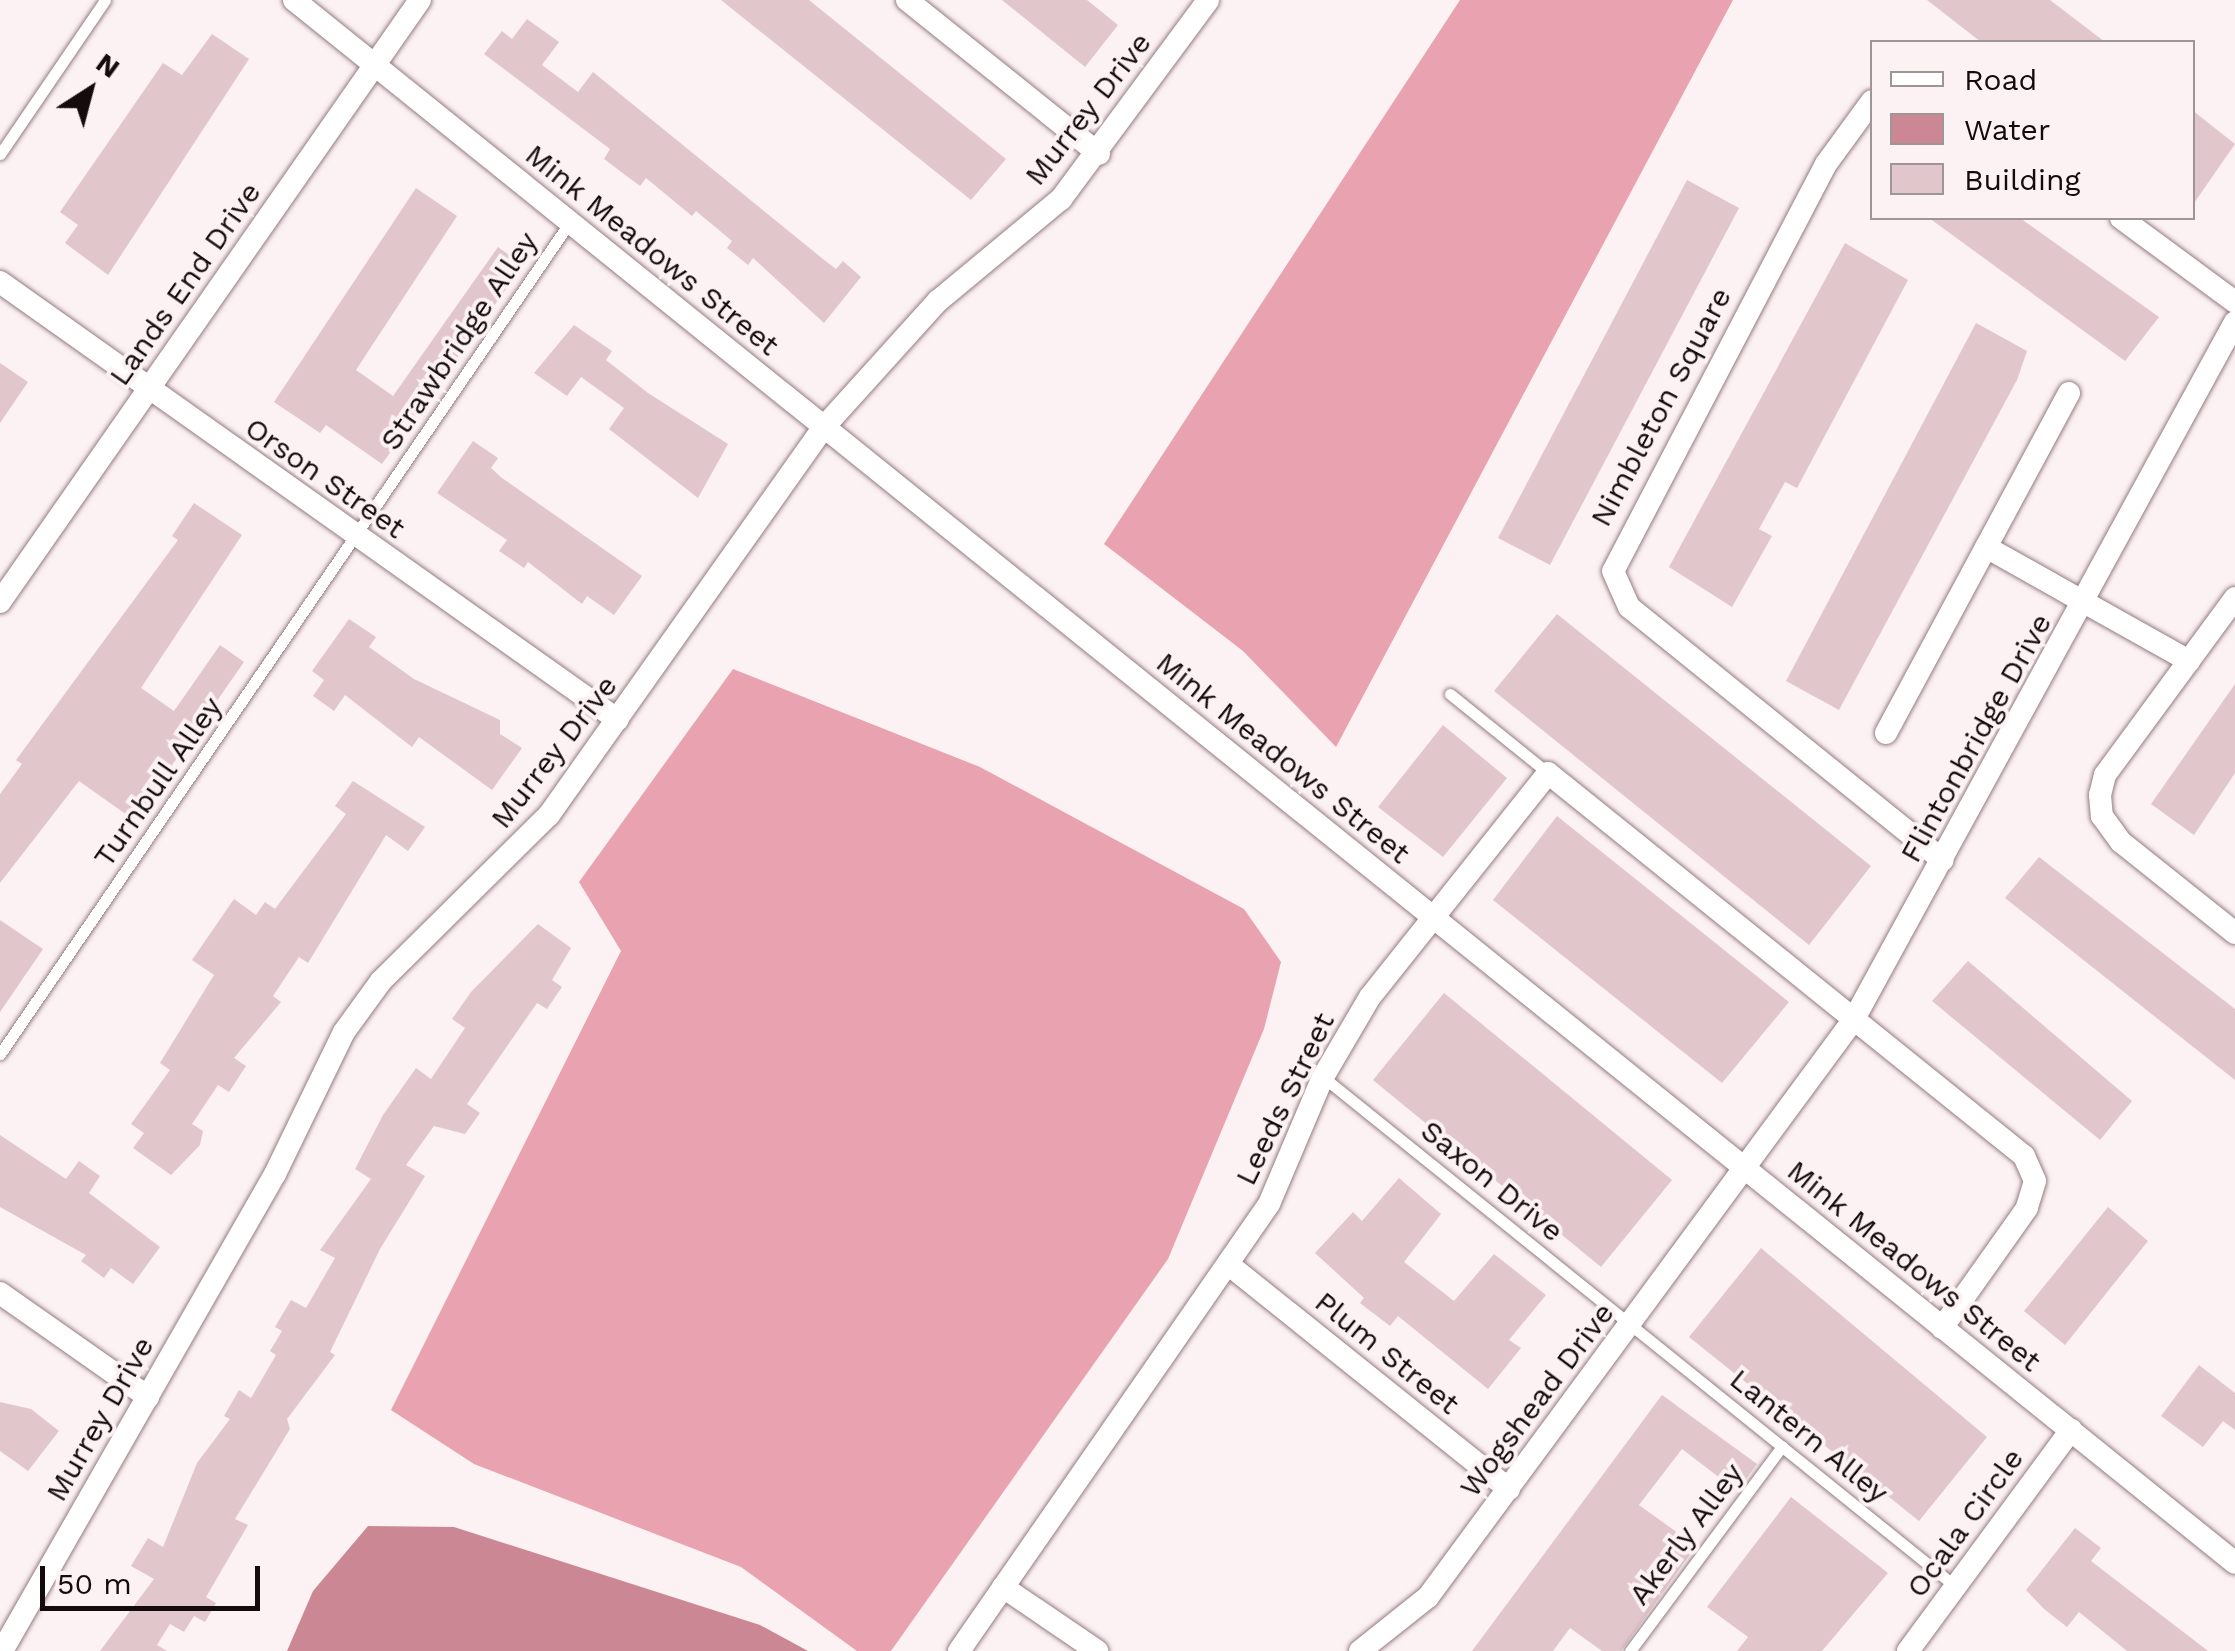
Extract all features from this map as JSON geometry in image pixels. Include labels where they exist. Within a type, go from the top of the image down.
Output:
[{"type":"street","name":"Mink Meadows Street","points":[[294,0],[2235,1563]]},
{"type":"street","name":"Lands End Drive","points":[[0,602],[420,0]]},
{"type":"street","points":[[907,0],[1099,154]]},
{"type":"street","name":"Murrey Drive","points":[[2,1651],[275,1174],[344,1032],[426,932],[550,815],[824,427],[938,300],[1016,240],[1099,154],[1208,0]]},
{"type":"street","name":"Nimbleton Square","points":[[1870,105],[1826,164],[1613,570],[1629,607],[1943,860]]},
{"type":"street","points":[[2124,220],[2235,302]]},
{"type":"street","name":"Orson Street","points":[[0,282],[147,391],[618,720]]},
{"type":"street","name":"Flintonbridge Drive","points":[[1745,1169],[1854,1019],[2086,605],[2235,322]]},
{"type":"street","points":[[1886,733],[2069,394]]},
{"type":"street","points":[[1986,546],[2189,660]]},
{"type":"street","points":[[2235,598],[2106,775],[2102,816],[2121,842],[2235,933]]},
{"type":"street","points":[[1548,774],[2024,1156],[2035,1180],[2028,1208],[1942,1328]]},
{"type":"street","name":"Leeds Street","points":[[1003,1587],[1228,1264],[1292,1159],[1323,1077],[1370,997],[1548,774]]},
{"type":"street","name":"Wogshead Drive","points":[[1360,1651],[1428,1597],[1745,1169]]},
{"type":"street","name":"Plum Street","points":[[1228,1264],[1509,1489]]},
{"type":"street","points":[[0,1294],[148,1396]]},
{"type":"street","name":"Ocala Circle","points":[[1908,1651],[2071,1430]]},
{"type":"street","points":[[958,1651],[1003,1587],[1097,1651]]},
{"type":"lane","points":[[0,154],[104,0]]},
{"type":"lane","name":"Strawbridge Alley","points":[[356,537],[570,222]]},
{"type":"lane","name":"Turnbull Alley","points":[[0,1054],[356,537]]},
{"type":"lane","points":[[1450,694],[1548,774]]},
{"type":"lane","name":"Saxon Drive","points":[[1323,1077],[1630,1324]]},
{"type":"lane","name":"Lantern Alley","points":[[1630,1324],[1956,1586]]},
{"type":"lane","name":"Akerly Alley","points":[[1630,1651],[1782,1446]]},
{"type":"shaded area","points":[[1460,0],[1733,0],[1336,747],[1243,651],[1104,544]]},
{"type":"shaded area","points":[[733,669],[980,767],[1244,909],[1281,962],[1264,1029],[1168,1259],[891,1651],[857,1651],[741,1567],[474,1464],[391,1410],[621,951],[579,882]]},
{"type":"water","points":[[368,1526],[454,1527],[760,1625],[808,1651],[287,1651],[313,1591]]},
{"type":"building","points":[[721,0],[809,0],[1006,159],[971,200]]},
{"type":"building","points":[[1002,0],[1087,0],[1118,25],[1085,67]]},
{"type":"building","points":[[1927,0],[2050,0],[2102,40],[1978,40]]},
{"type":"building","points":[[527,19],[559,42],[542,65],[578,92],[593,72],[836,269],[843,261],[861,277],[824,323],[753,258],[748,265],[727,248],[732,241],[696,211],[692,216],[646,178],[640,186],[604,159],[610,149],[484,54],[502,31],[512,39]]},
{"type":"building","points":[[212,34],[249,59],[108,275],[65,243],[78,225],[60,212],[163,63],[182,75]]},
{"type":"building","points":[[2195,112],[2235,144],[2195,202]]},
{"type":"building","points":[[1687,180],[1739,208],[1550,565],[1498,538]]},
{"type":"building","points":[[416,188],[457,216],[356,370],[393,396],[498,247],[523,265],[382,464],[326,425],[320,433],[274,402]]},
{"type":"building","points":[[1932,220],[2023,220],[2159,317],[2125,361]]},
{"type":"building","points":[[1845,243],[1908,280],[1797,488],[1785,482],[1759,529],[1772,536],[1732,607],[1669,567]]},
{"type":"building","points":[[1976,323],[2027,351],[2017,380],[1839,710],[1786,681]]},
{"type":"building","points":[[574,325],[612,351],[606,360],[648,393],[728,444],[698,498],[609,429],[624,408],[581,377],[567,396],[534,373]]},
{"type":"building","points":[[0,363],[28,382],[0,423]]},
{"type":"building","points":[[473,441],[498,458],[491,468],[502,478],[642,576],[614,615],[587,596],[582,604],[528,562],[524,568],[499,551],[507,540],[437,493]]},
{"type":"building","points":[[194,503],[242,535],[141,688],[174,711],[220,645],[244,662],[134,820],[79,781],[0,883],[0,794],[22,764],[16,760],[178,540],[172,536]]},
{"type":"building","points":[[1557,614],[1871,866],[1809,945],[1494,691]]},
{"type":"building","points":[[349,619],[376,637],[369,647],[414,679],[500,720],[500,734],[522,748],[492,790],[419,737],[412,747],[345,695],[334,711],[313,696],[324,680],[312,671]]},
{"type":"building","points":[[2235,684],[2235,773],[2194,835],[2151,804]]},
{"type":"building","points":[[1443,725],[1507,778],[1443,857],[1378,807]]},
{"type":"building","points":[[353,781],[425,827],[408,851],[386,835],[308,963],[299,957],[273,996],[281,1002],[234,1058],[246,1066],[229,1092],[218,1085],[192,1124],[203,1131],[200,1145],[171,1175],[133,1148],[144,1133],[131,1124],[170,1070],[160,1063],[214,975],[192,960],[234,899],[256,915],[265,902],[275,909],[346,814],[335,806]]},
{"type":"building","points":[[1557,816],[1789,1002],[1722,1083],[1493,900]]},
{"type":"building","points":[[2039,857],[2235,1009],[2235,1080],[2005,898]]},
{"type":"building","points":[[0,920],[43,949],[0,1012]]},
{"type":"building","points":[[538,924],[571,948],[552,980],[562,987],[547,1009],[537,1003],[467,1104],[480,1113],[465,1134],[434,1126],[406,1165],[425,1176],[380,1249],[330,1352],[335,1355],[287,1419],[290,1429],[235,1519],[248,1525],[206,1597],[216,1603],[205,1622],[194,1616],[184,1632],[170,1624],[157,1645],[167,1651],[100,1651],[154,1579],[131,1566],[148,1538],[163,1547],[197,1463],[230,1419],[224,1416],[239,1390],[251,1398],[276,1355],[270,1351],[282,1331],[275,1327],[291,1300],[306,1308],[335,1258],[320,1250],[371,1179],[355,1169],[383,1115],[416,1068],[431,1079],[465,1028],[452,1019],[471,992]]},
{"type":"building","points":[[1968,961],[2132,1101],[2100,1140],[1932,1001]]},
{"type":"building","points":[[1444,993],[1672,1180],[1601,1267],[1373,1080]]},
{"type":"building","points":[[0,1135],[66,1179],[79,1161],[100,1176],[89,1193],[160,1247],[133,1284],[111,1268],[104,1278],[81,1261],[86,1255],[0,1207]]},
{"type":"building","points":[[1399,1178],[1441,1214],[1404,1262],[1454,1301],[1494,1254],[1546,1295],[1509,1340],[1521,1348],[1488,1389],[1398,1316],[1390,1326],[1360,1303],[1364,1298],[1315,1253],[1353,1212],[1362,1221]]},
{"type":"building","points":[[2108,1207],[2148,1241],[2065,1345],[2024,1311]]},
{"type":"building","points":[[1761,1248],[1987,1437],[1919,1521],[1689,1337]]},
{"type":"building","points":[[2199,1365],[2235,1393],[2235,1430],[2223,1421],[2203,1447],[2161,1416]]},
{"type":"building","points":[[1662,1395],[1757,1464],[1737,1491],[1682,1449],[1639,1505],[1696,1546],[1621,1651],[1602,1651],[1570,1628],[1553,1651],[1472,1651]]},
{"type":"building","points":[[0,1402],[31,1409],[59,1431],[28,1471],[0,1451]]},
{"type":"building","points":[[1791,1497],[1888,1573],[1822,1651],[1737,1651],[1748,1637],[1707,1607]]},
{"type":"building","points":[[2075,1528],[2101,1548],[2091,1561],[2208,1651],[2127,1651],[2079,1612],[2067,1627],[2044,1609],[2026,1590]]}]
